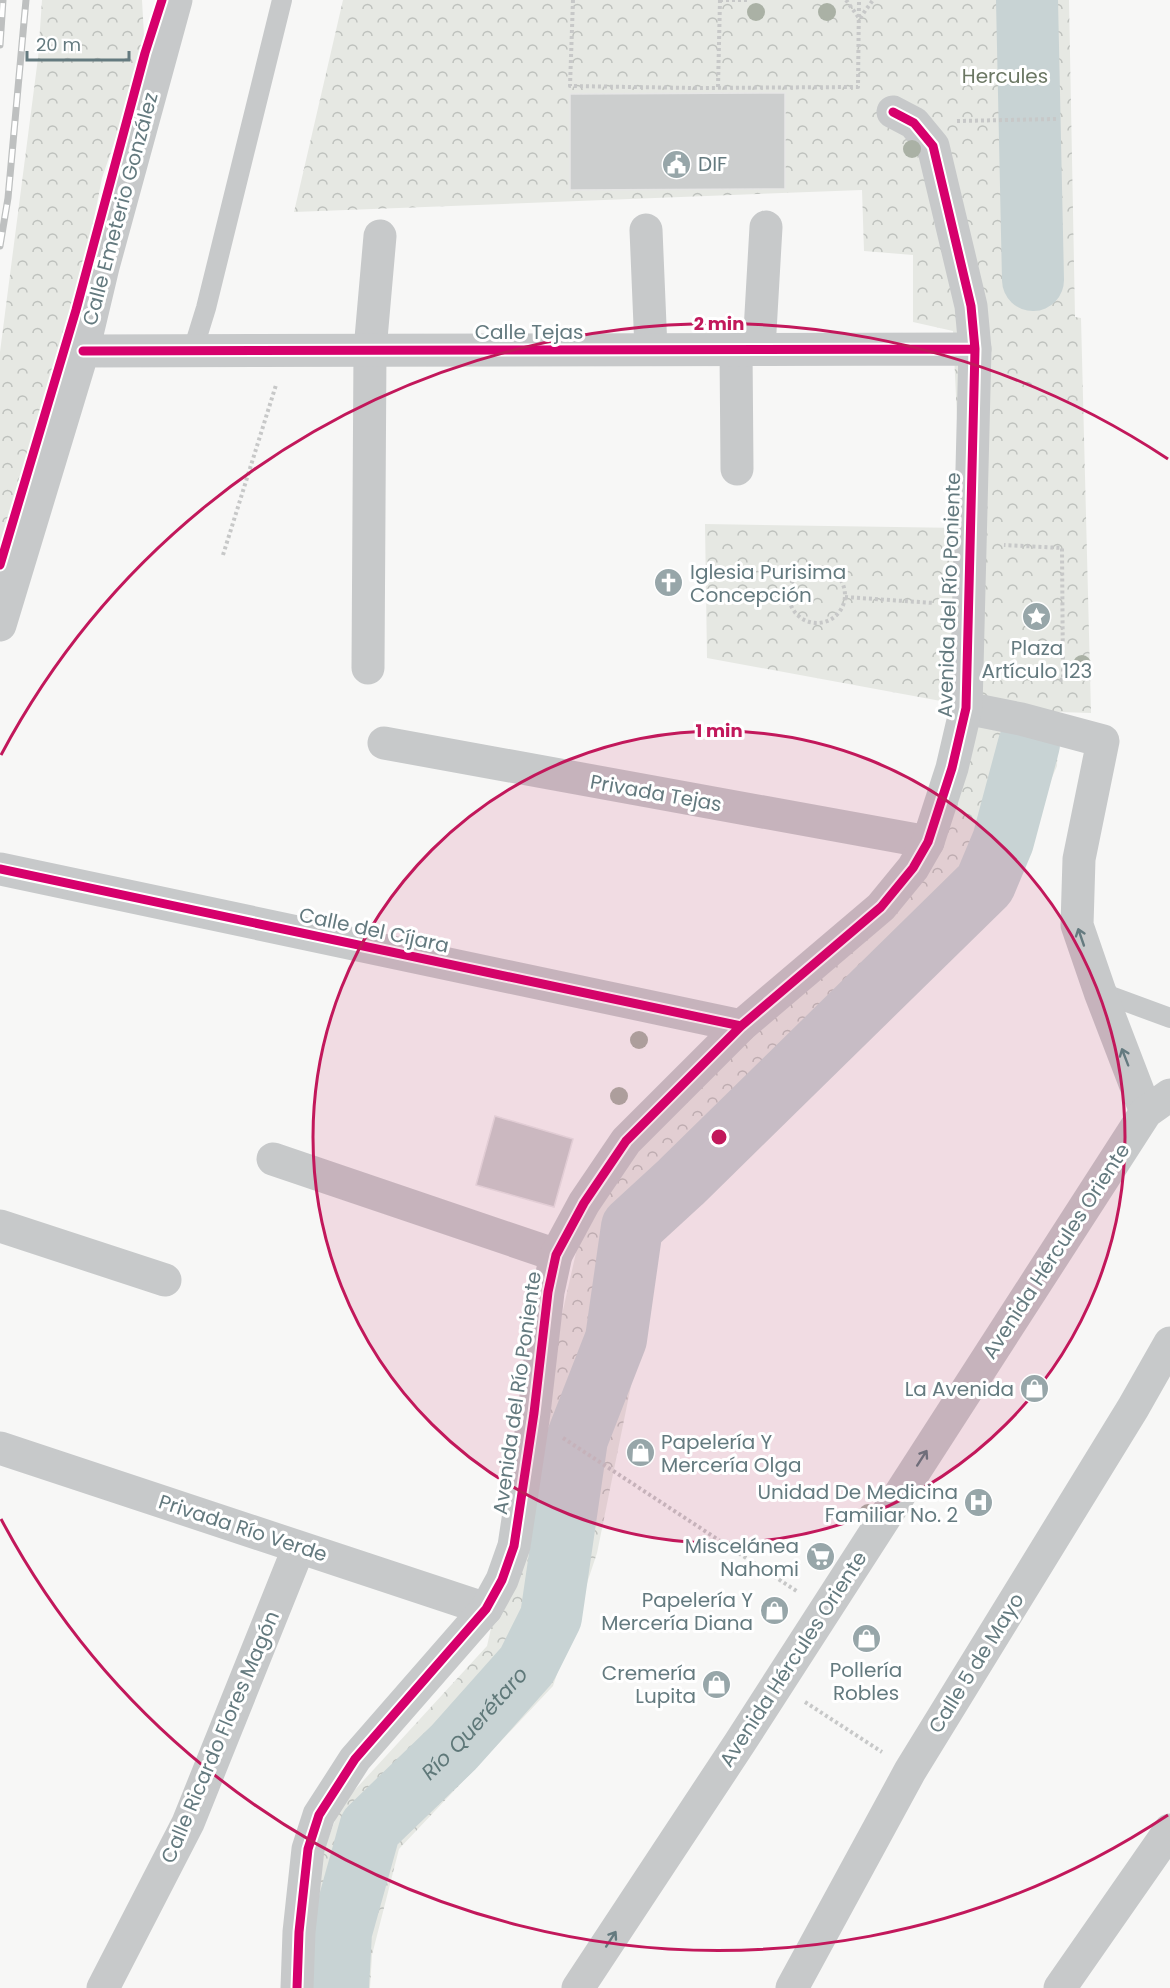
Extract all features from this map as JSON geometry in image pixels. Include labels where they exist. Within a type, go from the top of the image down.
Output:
[{"type":"street","name":"Calle Emeterio González","points":[[0,625],[83,351],[100,277],[176,0]]},
{"type":"street","name":"Avenida del Río Poniente","points":[[297,1988],[299,1932],[308,1849],[319,1815],[355,1759],[486,1609],[502,1580],[514,1546],[534,1413],[548,1292],[556,1255],[584,1203],[626,1141],[741,1026],[881,907],[913,868],[928,842],[952,768],[966,708],[975,349],[971,306],[933,146],[914,123],[893,112]]},
{"type":"street","points":[[737,469],[748,349],[766,227]]},
{"type":"street","points":[[646,230],[651,349]]},
{"type":"street","points":[[368,668],[370,350],[380,236]]},
{"type":"street","name":"Calle Tejas","points":[[83,351],[975,349]]},
{"type":"street","points":[[966,708],[1021,719],[1103,741],[1079,859],[1077,926],[1100,992],[1158,1104]]},
{"type":"street","name":"Privada Tejas","points":[[384,743],[928,842]]},
{"type":"street","name":"Calle del Cíjara","points":[[0,869],[741,1026]]},
{"type":"street","name":"Avenida Hércules Oriente","points":[[579,1988],[1158,1104]]},
{"type":"street","points":[[273,1159],[556,1255]]},
{"type":"street","points":[[0,1226],[165,1280]]},
{"type":"street","name":"Calle 5 de Mayo","points":[[792,1988],[910,1771],[1133,1408],[1170,1343]]},
{"type":"street","name":"Privada Río Verde","points":[[0,1449],[486,1609]]},
{"type":"street","name":"Calle Ricardo Flores Magón","points":[[103,1988],[188,1823],[299,1547]]},
{"type":"street","points":[[1060,1988],[1170,1830]]},
{"type":"lane","points":[[193,350],[206,308],[282,0]]},
{"type":"lane","points":[[1100,992],[1170,1018]]},
{"type":"path","points":[[573,0],[570,86],[718,87],[858,87],[859,0]]},
{"type":"path","points":[[718,87],[720,0],[747,0]]},
{"type":"path","points":[[846,0],[859,18]]},
{"type":"path","points":[[859,18],[873,0]]},
{"type":"path","points":[[979,120],[1056,119]]},
{"type":"path","points":[[223,555],[287,350]]},
{"type":"path","points":[[967,669],[1063,680],[1062,548],[970,543]]},
{"type":"path","points":[[817,567],[834,572],[841,579],[845,597],[844,606],[832,620],[813,624],[797,615],[791,607],[789,597],[794,579],[808,568],[817,567]]},
{"type":"path","points":[[706,592],[789,597]]},
{"type":"path","points":[[845,597],[968,604]]},
{"type":"path","points":[[560,1436],[826,1610]]},
{"type":"path","points":[[778,1684],[910,1771]]},
{"type":"green space","points":[[42,0],[142,0],[145,53],[102,178],[76,310],[59,353],[0,569],[0,352],[38,58]]},
{"type":"green space","name":"Hercules","points":[[343,0],[1069,0],[1075,317],[1081,318],[1091,713],[1059,712],[1057,766],[1001,895],[774,1116],[661,1238],[597,1553],[553,1686],[399,1849],[372,1955],[370,1988],[302,1988],[313,1878],[341,1805],[487,1646],[580,1235],[649,1135],[917,869],[957,704],[707,658],[705,524],[962,528],[953,331],[913,322],[913,255],[864,251],[862,190],[294,212]]},
{"type":"building","name":"DIF","points":[[785,93],[785,189],[570,190],[570,94]]},
{"type":"building","points":[[495,1116],[573,1139],[554,1207],[476,1185]]},
{"type":"waterway","points":[[1027,0],[1033,280]]},
{"type":"waterway","name":"Río Querétaro","points":[[338,1988],[341,1932],[370,1828],[454,1747],[527,1665],[551,1617],[577,1439],[616,1339],[632,1227],[681,1182],[985,884],[1003,841],[1029,744]]},
{"type":"railway","points":[[0,45],[3,0]]},
{"type":"railway","points":[[0,246],[8,198],[26,0]]},
{"type":"cycle path","points":[[0,565],[76,310],[145,53],[162,0]]},
{"type":"cycle path","points":[[297,1988],[299,1932],[308,1849],[319,1815],[355,1759],[486,1609],[502,1580],[514,1546],[534,1413],[548,1292],[556,1255],[584,1203],[626,1141],[741,1026],[881,907],[913,868],[928,842],[952,768],[966,708],[975,349],[971,306],[933,146],[914,123],[893,112]]},
{"type":"cycle path","points":[[83,351],[975,349]]},
{"type":"cycle path","points":[[0,869],[741,1026]]},
{"type":"place","name":"DIF","points":[[677,164]]},
{"type":"place","name":"Iglesia Purisima Concepción","points":[[669,583]]},
{"type":"place","name":"Plaza Artículo 123","points":[[1037,617]]},
{"type":"place","name":"La Avenida","points":[[1035,1389]]},
{"type":"place","name":"Papelería Y Mercería Olga","points":[[640,1453]]},
{"type":"place","name":"Unidad De Medicina Familiar No. 2","points":[[979,1503]]},
{"type":"place","name":"Miscelánea Nahomi","points":[[820,1557]]},
{"type":"place","name":"Papelería Y Mercería Diana","points":[[774,1611]]},
{"type":"place","name":"Pollería Robles","points":[[866,1639]]},
{"type":"place","name":"Cremería Lupita","points":[[717,1685]]}]
